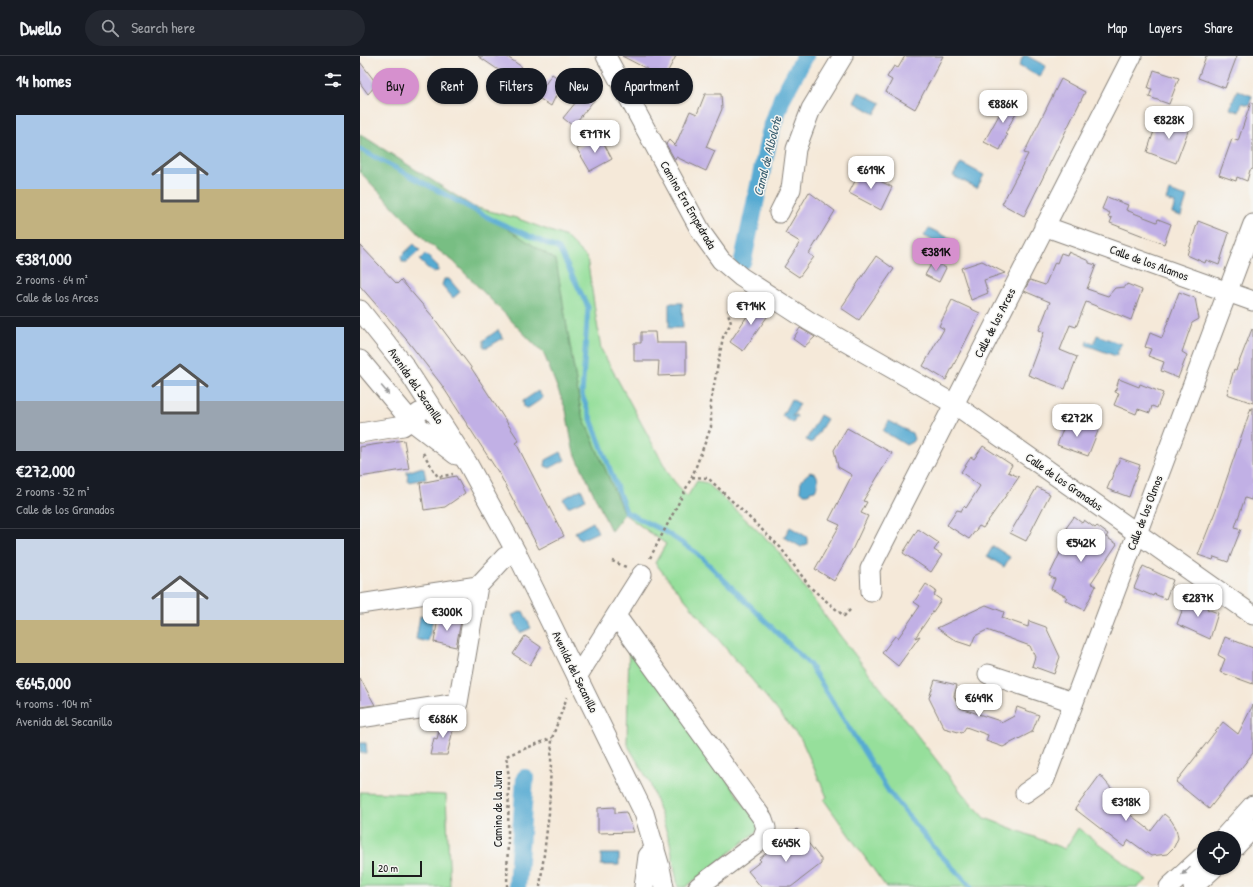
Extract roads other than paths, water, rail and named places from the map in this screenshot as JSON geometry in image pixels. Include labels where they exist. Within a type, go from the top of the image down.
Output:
[{"type":"street","name":"Camino Era Empedrada","points":[[606,56],[703,235],[721,260],[741,277],[809,321],[954,404]]},
{"type":"street","points":[[779,213],[791,189],[796,149],[811,109],[843,56]]},
{"type":"street","name":"Calle de los Arces","points":[[871,592],[870,569],[1132,56]]},
{"type":"street","name":"Calle de los Olmos","points":[[1025,793],[1044,779],[1253,224]]},
{"type":"street","name":"Calle de los Alamos","points":[[1044,226],[1253,301]]},
{"type":"street","name":"Avenida del Secanillo","points":[[360,310],[404,365],[468,464],[516,552],[644,813],[655,848],[664,887]]},
{"type":"street","name":"Avenida del Secanillo","points":[[360,360],[410,420],[468,464]]},
{"type":"street","name":"Calle de los Granados","points":[[954,404],[1253,615]]},
{"type":"street","points":[[360,433],[403,426],[429,405]]},
{"type":"street","points":[[360,718],[458,703],[478,586],[505,557],[516,552]]},
{"type":"street","points":[[577,677],[617,617],[642,574]]},
{"type":"street","points":[[360,604],[478,586]]},
{"type":"street","points":[[617,617],[763,819],[766,828],[762,840],[698,887]]},
{"type":"street","points":[[988,674],[1073,702]]},
{"type":"street","points":[[1229,831],[1253,805]]},
{"type":"street","points":[[1241,841],[1253,828]]},
{"type":"street","points":[[644,887],[648,856],[655,848]]},
{"type":"street","points":[[1169,887],[1197,861]]},
{"type":"street","points":[[1193,887],[1206,875]]},
{"type":"water","points":[[1023,56],[1027,56],[1046,66],[1040,77],[1019,66]]},
{"type":"water","points":[[1237,90],[1252,96],[1249,105],[1242,103],[1239,112],[1230,109]]},
{"type":"water","points":[[859,92],[881,103],[875,114],[854,102]]},
{"type":"water","points":[[961,163],[984,175],[977,188],[953,176]]},
{"type":"water","points":[[1169,191],[1187,197],[1181,216],[1172,213],[1175,203],[1166,200]]},
{"type":"water","points":[[929,228],[951,239],[947,248],[924,236]]},
{"type":"water","points":[[414,244],[420,250],[407,262],[402,262],[401,256]]},
{"type":"water","points":[[425,254],[438,266],[438,271],[432,272],[419,260]]},
{"type":"water","points":[[444,279],[449,279],[460,292],[453,298],[442,285]]},
{"type":"water","points":[[669,303],[682,303],[683,328],[669,328]]},
{"type":"water","points":[[498,330],[503,338],[488,347],[484,347],[484,340]]},
{"type":"water","points":[[1097,335],[1121,344],[1116,356],[1086,345],[1087,341],[1094,343]]},
{"type":"water","points":[[538,391],[543,398],[528,408],[524,407],[523,401]]},
{"type":"water","points":[[791,399],[800,404],[792,417],[795,415],[797,416],[793,423],[782,416]]},
{"type":"water","points":[[820,415],[827,419],[812,443],[806,440]]},
{"type":"water","points":[[889,421],[912,433],[914,439],[912,442],[906,445],[883,431]]},
{"type":"water","points":[[561,452],[565,460],[550,468],[545,466],[546,460]]},
{"type":"water","points":[[422,467],[424,469],[426,479],[408,482],[407,472]]},
{"type":"water","points":[[810,472],[816,474],[818,478],[817,484],[815,490],[810,491],[809,494],[804,494],[800,490],[801,480]]},
{"type":"water","points":[[581,489],[586,499],[568,507],[563,499]]},
{"type":"water","points":[[593,522],[598,532],[580,540],[575,532]]},
{"type":"water","points":[[790,527],[807,537],[807,544],[801,547],[784,537]]},
{"type":"water","points":[[993,546],[1010,557],[1004,567],[987,556]]},
{"type":"water","points":[[523,611],[531,628],[520,633],[512,615]]},
{"type":"water","points":[[420,616],[433,619],[428,642],[416,639]]},
{"type":"water","points":[[360,743],[366,743],[367,753],[360,753]]},
{"type":"water","points":[[601,854],[619,854],[619,865],[601,865]]},
{"type":"waterway","name":"Canal de Albolote","points":[[743,260],[770,133],[782,98],[805,56]]},
{"type":"waterway","name":"Canal de Albolote","points":[[360,149],[491,219],[559,249],[588,307],[582,395],[626,512],[664,531],[697,553],[810,665],[889,792],[937,851],[971,887]]},
{"type":"waterway","name":"Canal de Albolote","points":[[517,887],[525,778]]}]
